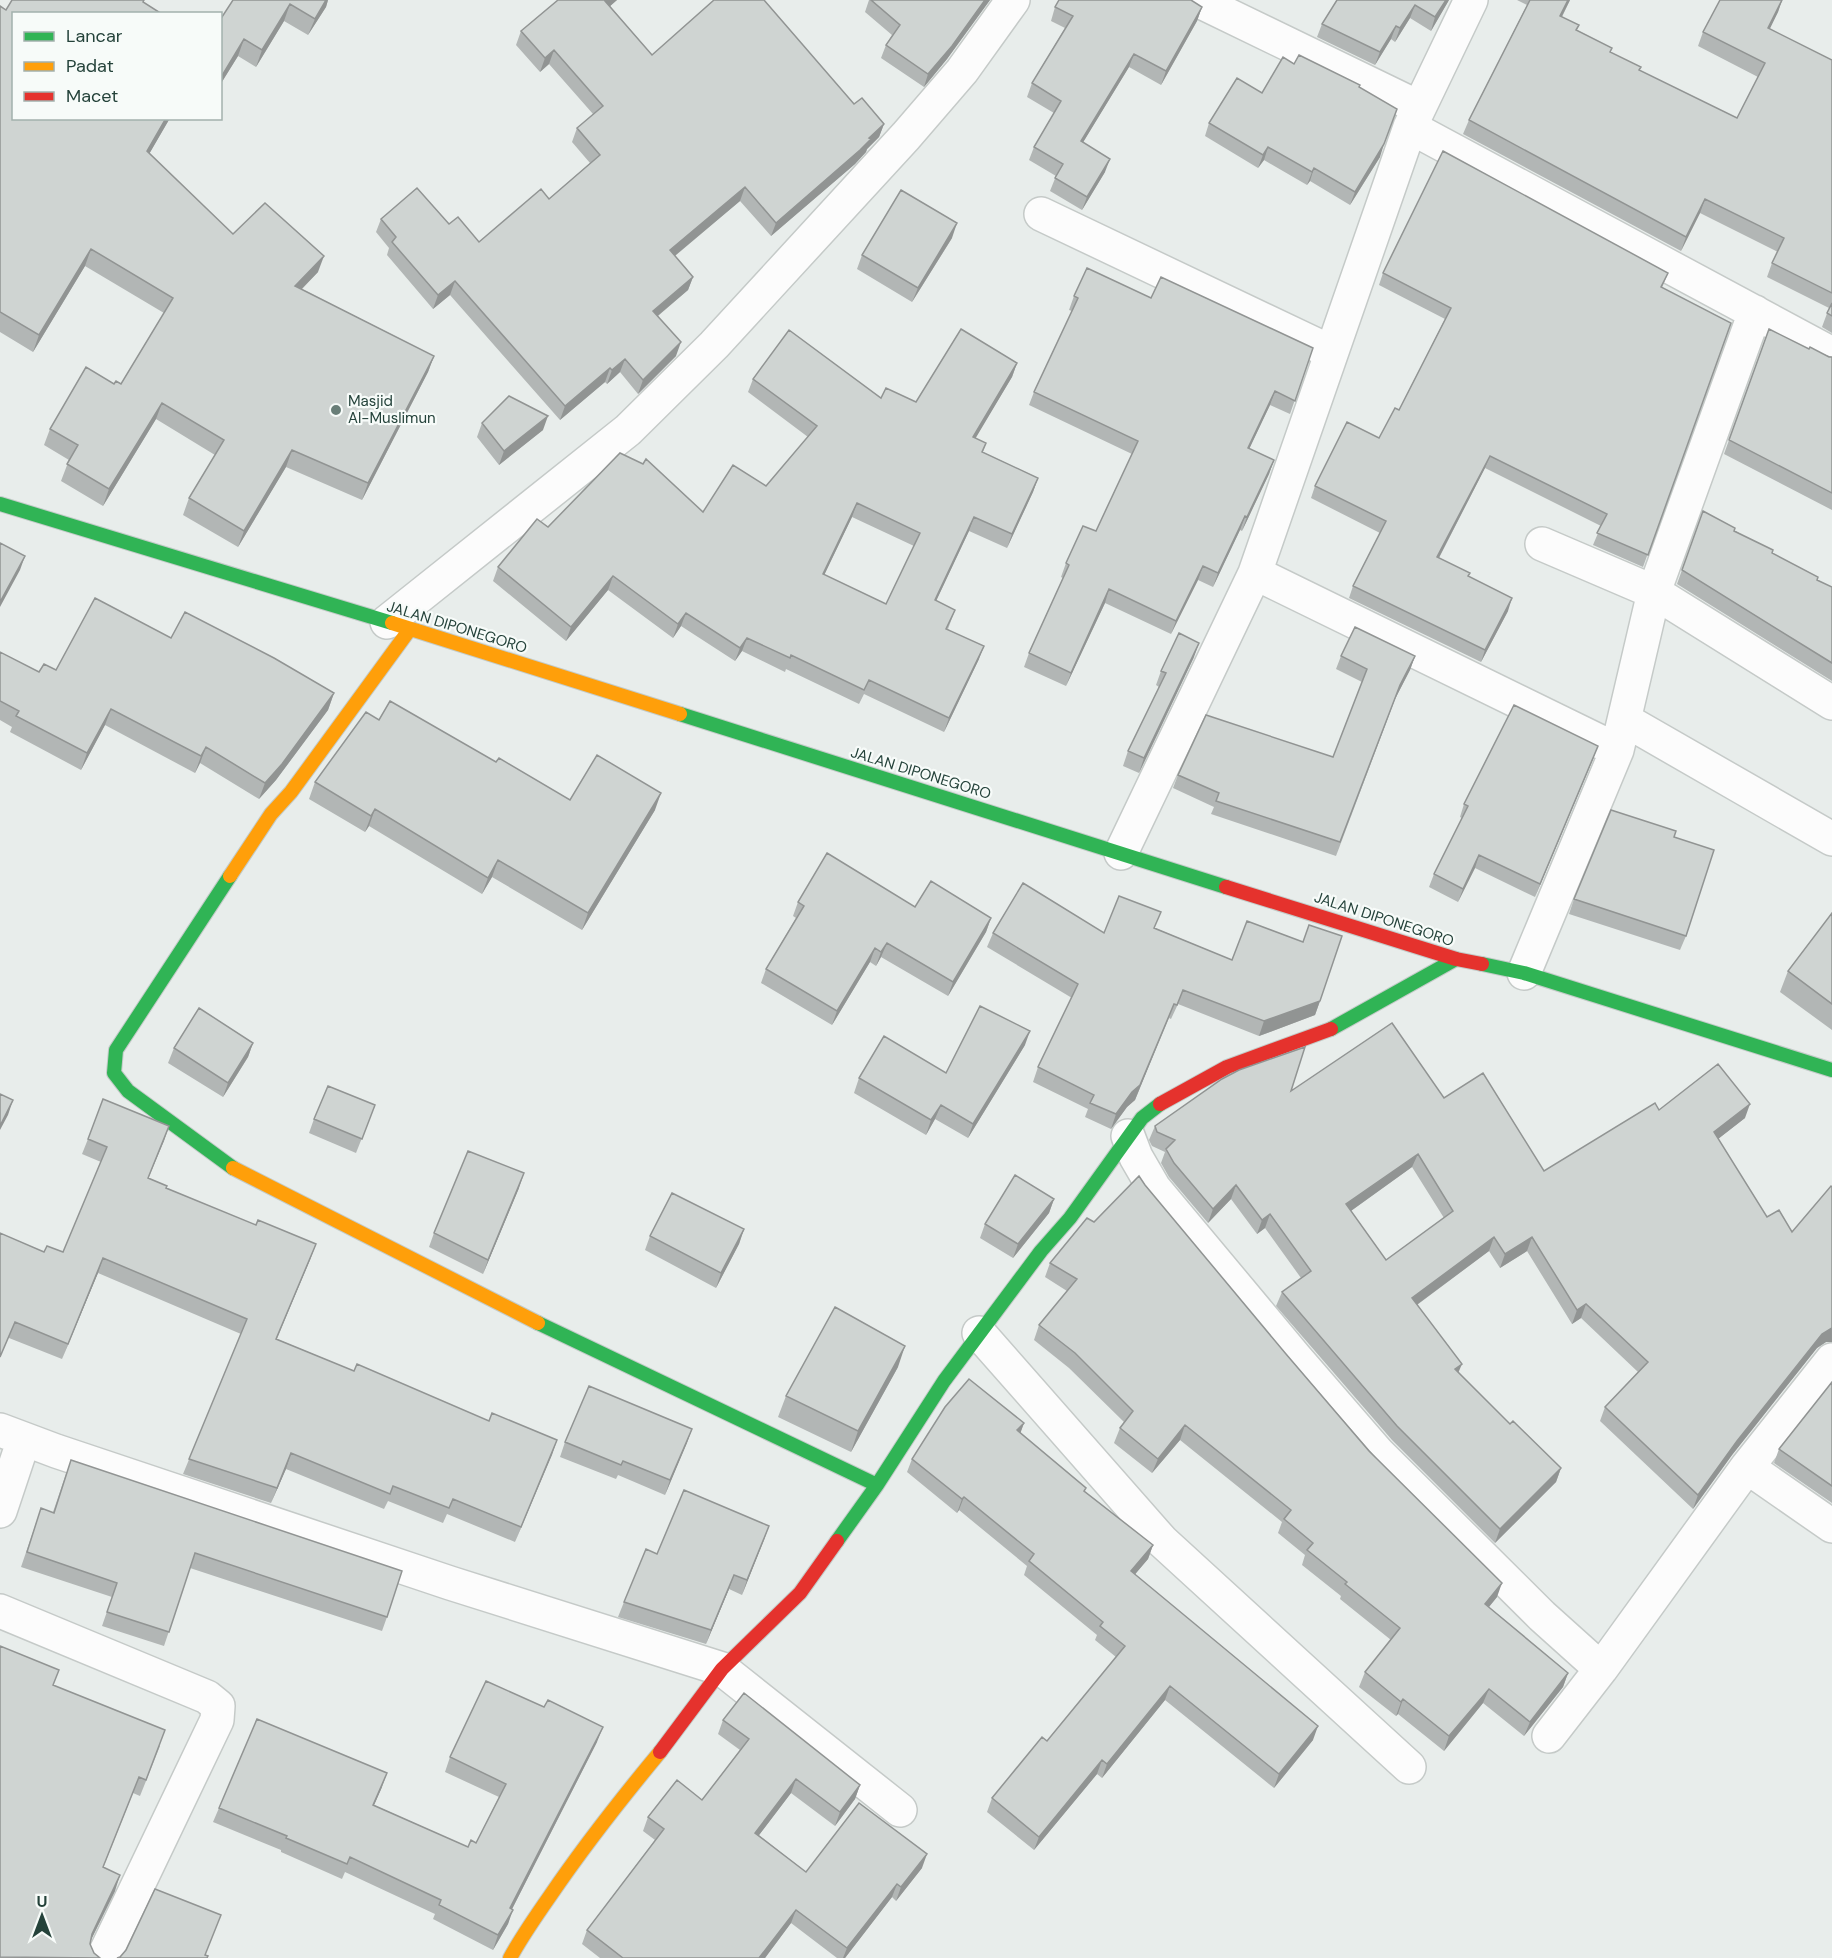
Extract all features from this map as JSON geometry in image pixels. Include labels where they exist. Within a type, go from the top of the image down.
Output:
[{"type":"street","points":[[877,1485],[532,1320],[239,1172],[128,1091],[114,1073],[116,1050],[265,824],[291,792],[398,626],[628,430],[714,345],[906,136],[962,71],[1013,0]]},
{"type":"street","points":[[1197,0],[1414,117],[1832,354]]},
{"type":"street","points":[[1121,853],[1254,573],[1414,117],[1471,0]]},
{"type":"street","points":[[1041,214],[1331,352]]},
{"type":"street","points":[[1524,973],[1621,735],[1654,592],[1755,312]]},
{"type":"street","name":"JALAN DIPONEGORO","points":[[0,504],[398,626],[1456,959],[1524,973],[1832,1070]]},
{"type":"street","points":[[1542,544],[1654,592],[1832,703]]},
{"type":"street","points":[[1254,573],[1621,735],[1832,839]]},
{"type":"street","points":[[510,1958],[570,1867],[623,1796],[675,1734],[722,1669],[800,1593],[877,1485],[944,1381],[1041,1251],[1071,1218],[1142,1118],[1166,1099],[1199,1081],[1227,1067],[1335,1028],[1456,959]]},
{"type":"street","points":[[1128,1136],[1136,1157],[1154,1188],[1378,1453],[1542,1616],[1601,1669]]},
{"type":"street","points":[[980,1333],[1162,1541],[1409,1767]]},
{"type":"street","points":[[1550,1736],[1747,1467],[1832,1360]]},
{"type":"street","points":[[0,1511],[12,1434],[56,1451],[450,1583],[722,1669],[900,1810]]},
{"type":"street","points":[[1747,1467],[1832,1526]]},
{"type":"street","points":[[0,1611],[207,1697],[218,1706],[218,1720],[103,1958]]},
{"type":"building","points":[[12,0],[144,0],[143,2],[159,12],[12,12],[12,120],[165,120],[147,151],[233,234],[265,203],[324,256],[295,286],[434,356],[368,483],[292,450],[244,531],[189,498],[224,440],[162,403],[109,489],[67,464],[78,445],[50,429],[86,367],[114,384],[116,381],[121,384],[173,298],[91,249],[39,335],[0,312],[0,6],[6,10]]},
{"type":"building","points":[[233,0],[326,0],[315,19],[290,4],[262,50],[244,39],[222,76],[222,17]]},
{"type":"building","points":[[558,0],[606,0],[652,55],[714,0],[764,0],[854,104],[862,98],[884,124],[860,150],[776,223],[745,187],[670,250],[693,277],[653,311],[681,342],[643,380],[625,359],[612,370],[610,368],[565,406],[455,281],[438,295],[392,242],[396,237],[381,219],[417,188],[449,224],[458,217],[479,242],[541,189],[549,199],[600,155],[577,128],[603,106],[554,50],[545,58],[521,31]]},
{"type":"building","points":[[871,0],[985,0],[952,46],[928,74],[886,45],[900,25]]},
{"type":"building","points":[[1059,0],[1191,0],[1202,7],[1166,71],[1134,54],[1081,141],[1110,159],[1087,197],[1055,178],[1063,164],[1034,147],[1061,101],[1032,83],[1073,16],[1055,7]]},
{"type":"building","points":[[1337,0],[1446,0],[1435,17],[1415,5],[1400,28],[1396,26],[1380,52],[1322,24]]},
{"type":"building","points":[[1530,0],[1568,0],[1560,16],[1579,25],[1576,30],[1612,48],[1610,52],[1641,67],[1639,70],[1737,118],[1765,63],[1703,32],[1720,0],[1782,0],[1768,28],[1832,60],[1832,293],[1772,263],[1784,238],[1705,199],[1686,237],[1469,120]]},
{"type":"building","points":[[1299,55],[1360,85],[1359,87],[1397,109],[1384,144],[1355,192],[1314,168],[1312,172],[1268,147],[1263,155],[1209,123],[1237,78],[1262,93],[1283,57],[1294,64]]},
{"type":"building","points":[[1443,151],[1668,273],[1661,287],[1731,323],[1648,555],[1597,533],[1607,514],[1490,456],[1437,557],[1470,573],[1468,576],[1512,598],[1485,650],[1353,586],[1386,521],[1315,486],[1347,422],[1379,438],[1395,408],[1399,410],[1451,308],[1383,273]]},
{"type":"building","points":[[901,190],[957,223],[918,288],[862,255]]},
{"type":"building","points":[[1087,268],[1151,298],[1161,277],[1313,348],[1295,401],[1275,391],[1248,448],[1274,460],[1218,573],[1203,566],[1176,621],[1109,589],[1071,673],[1029,653],[1069,565],[1066,563],[1083,526],[1096,531],[1138,441],[1034,392],[1078,298],[1074,296]]},
{"type":"building","points":[[1832,303],[1832,316],[1827,313]]},
{"type":"building","points":[[961,329],[1017,363],[973,437],[986,443],[982,452],[1038,478],[1012,534],[974,517],[935,600],[955,610],[946,629],[984,646],[949,718],[869,680],[864,690],[791,655],[790,658],[747,638],[740,648],[686,613],[678,624],[613,576],[571,627],[498,567],[537,519],[548,527],[620,453],[643,464],[646,459],[703,512],[733,465],[766,486],[817,426],[753,379],[789,330],[881,398],[886,388],[916,402]],"holes":[[[857,503],[920,533],[886,604],[823,574]]]},
{"type":"building","points":[[1769,329],[1809,349],[1810,347],[1832,357],[1832,493],[1729,440]]},
{"type":"building","points":[[509,396],[548,416],[504,451],[482,423]]},
{"type":"building","points":[[1703,511],[1735,528],[1734,531],[1773,550],[1772,553],[1832,587],[1832,663],[1682,570]]},
{"type":"building","points":[[0,543],[25,556],[0,602]]},
{"type":"building","points":[[95,598],[171,638],[185,612],[274,658],[334,693],[282,764],[265,783],[206,747],[201,756],[111,709],[87,753],[16,716],[19,711],[0,701],[0,652],[39,672],[44,664],[56,670]]},
{"type":"building","points":[[1355,627],[1415,656],[1400,685],[1340,842],[1216,801],[1219,793],[1178,775],[1206,715],[1333,757],[1367,669],[1341,656]]},
{"type":"building","points":[[1179,633],[1199,643],[1144,758],[1128,751],[1166,673],[1161,671]]},
{"type":"building","points":[[390,701],[496,762],[499,758],[570,800],[597,755],[661,793],[588,913],[498,860],[488,878],[375,809],[371,816],[315,782],[366,712],[379,720]]},
{"type":"building","points":[[1514,705],[1598,746],[1540,884],[1479,855],[1463,889],[1434,874],[1468,806],[1464,804]]},
{"type":"building","points":[[1611,810],[1676,831],[1674,837],[1714,850],[1686,936],[1574,899]]},
{"type":"building","points":[[827,853],[915,907],[931,881],[991,918],[953,982],[887,943],[881,952],[875,948],[837,1011],[766,969],[804,906],[798,902]]},
{"type":"building","points":[[1023,883],[1104,933],[1119,896],[1161,912],[1154,928],[1232,960],[1247,921],[1303,942],[1309,925],[1342,936],[1320,1001],[1264,1021],[1183,990],[1177,1005],[1174,1004],[1140,1085],[1116,1114],[1090,1103],[1094,1095],[1038,1067],[1078,984],[993,933]]},
{"type":"building","points":[[1832,913],[1832,1004],[1788,971]]},
{"type":"building","points":[[980,1006],[1030,1031],[973,1124],[941,1105],[931,1120],[859,1078],[884,1036],[946,1073]]},
{"type":"building","points":[[199,1008],[253,1043],[228,1083],[174,1048]]},
{"type":"building","points":[[1392,1023],[1444,1098],[1483,1073],[1544,1171],[1655,1103],[1659,1110],[1718,1064],[1750,1104],[1714,1132],[1767,1217],[1779,1210],[1792,1232],[1832,1187],[1832,1328],[1822,1334],[1737,1441],[1698,1495],[1605,1407],[1648,1362],[1586,1304],[1577,1310],[1532,1237],[1505,1254],[1494,1237],[1412,1298],[1462,1364],[1455,1369],[1510,1424],[1513,1421],[1561,1468],[1500,1529],[1397,1426],[1282,1292],[1311,1271],[1270,1214],[1262,1220],[1236,1185],[1213,1209],[1174,1163],[1166,1149],[1175,1140],[1157,1132],[1155,1126],[1222,1079],[1239,1070],[1305,1047],[1291,1091]],"holes":[[[1418,1154],[1453,1211],[1386,1260],[1346,1204]]]},
{"type":"building","points":[[328,1086],[375,1105],[362,1139],[314,1119]]},
{"type":"building","points":[[0,1094],[13,1100],[0,1126]]},
{"type":"building","points":[[103,1099],[169,1126],[148,1178],[167,1186],[166,1188],[256,1225],[258,1220],[316,1244],[276,1339],[354,1371],[357,1364],[489,1421],[492,1413],[557,1440],[521,1527],[453,1499],[449,1508],[393,1486],[390,1494],[291,1453],[277,1488],[189,1459],[247,1319],[103,1258],[68,1344],[15,1322],[0,1357],[0,1233],[44,1252],[47,1246],[63,1252],[107,1147],[88,1139]]},
{"type":"building","points":[[468,1151],[524,1173],[488,1260],[434,1233]]},
{"type":"building","points":[[1015,1175],[1054,1199],[1018,1244],[985,1224]]},
{"type":"building","points":[[1139,1176],[1369,1451],[1502,1583],[1485,1604],[1568,1673],[1530,1722],[1489,1689],[1449,1736],[1403,1699],[1401,1702],[1365,1672],[1400,1628],[1307,1550],[1313,1543],[1284,1519],[1291,1510],[1185,1425],[1158,1459],[1120,1428],[1133,1411],[1075,1353],[1039,1325],[1077,1279],[1050,1263],[1087,1218],[1094,1222]]},
{"type":"building","points":[[672,1193],[744,1229],[721,1273],[650,1236]]},
{"type":"building","points":[[835,1307],[905,1346],[858,1431],[786,1396]]},
{"type":"building","points":[[969,1379],[1024,1423],[1017,1430],[1086,1488],[1084,1491],[1153,1545],[1131,1571],[1318,1726],[1279,1774],[1170,1686],[1107,1764],[1102,1760],[1039,1837],[992,1798],[1042,1737],[1047,1741],[1125,1646],[1100,1626],[1103,1622],[1029,1561],[1034,1554],[964,1497],[962,1499],[912,1459],[945,1407]]},
{"type":"building","points":[[1832,1382],[1832,1486],[1779,1449]]},
{"type":"building","points":[[589,1386],[692,1429],[670,1480],[623,1461],[621,1465],[565,1442]]},
{"type":"building","points":[[71,1460],[402,1571],[387,1617],[195,1553],[169,1632],[107,1612],[117,1583],[27,1552],[41,1508],[54,1513]]},
{"type":"building","points":[[684,1490],[769,1526],[747,1580],[734,1575],[711,1630],[624,1602],[646,1549],[657,1554]]},
{"type":"building","points":[[0,1646],[59,1670],[53,1685],[165,1730],[146,1780],[139,1777],[103,1867],[120,1875],[92,1934],[90,1944],[94,1953],[100,1958],[0,1957]]},
{"type":"building","points":[[486,1681],[544,1707],[548,1700],[603,1727],[510,1908],[513,1910],[498,1935],[439,1905],[441,1900],[350,1857],[347,1864],[219,1808],[257,1719],[387,1773],[373,1805],[468,1847],[471,1840],[476,1843],[506,1784],[450,1757]]},
{"type":"building","points":[[744,1693],[860,1785],[840,1812],[796,1779],[755,1833],[806,1872],[859,1803],[927,1854],[901,1887],[897,1884],[847,1948],[796,1910],[759,1958],[623,1958],[587,1930],[664,1829],[648,1817],[677,1780],[702,1800],[749,1739],[723,1720]]},
{"type":"building","points":[[155,1889],[221,1915],[205,1955],[208,1956],[207,1958],[117,1958],[126,1950]]},
{"type":"traffic: fast","points":[[0,504],[392,623]]},
{"type":"traffic: fast","points":[[680,714],[1226,887]]},
{"type":"traffic: fast","points":[[230,876],[116,1050],[114,1073],[128,1091],[233,1168]]},
{"type":"traffic: fast","points":[[1331,1029],[1456,959]]},
{"type":"traffic: fast","points":[[1482,964],[1524,973],[1832,1070]]},
{"type":"traffic: fast","points":[[837,1541],[877,1485],[944,1381],[1041,1251],[1070,1218],[1142,1118],[1160,1104]]},
{"type":"traffic: fast","points":[[538,1323],[877,1485]]},
{"type":"traffic: slow","points":[[392,623],[680,714]]},
{"type":"traffic: slow","points":[[230,876],[271,814],[291,792],[410,629]]},
{"type":"traffic: slow","points":[[233,1168],[538,1323]]},
{"type":"traffic: slow","points":[[510,1958],[529,1926],[576,1859],[660,1752]]},
{"type":"traffic: jam","points":[[1226,887],[1456,959],[1482,964]]},
{"type":"traffic: jam","points":[[1160,1104],[1227,1067],[1331,1029]]},
{"type":"traffic: jam","points":[[660,1752],[722,1669],[800,1593],[837,1541]]},
{"type":"place","name":"Masjid Al-Muslimun","points":[[336,410]]}]
